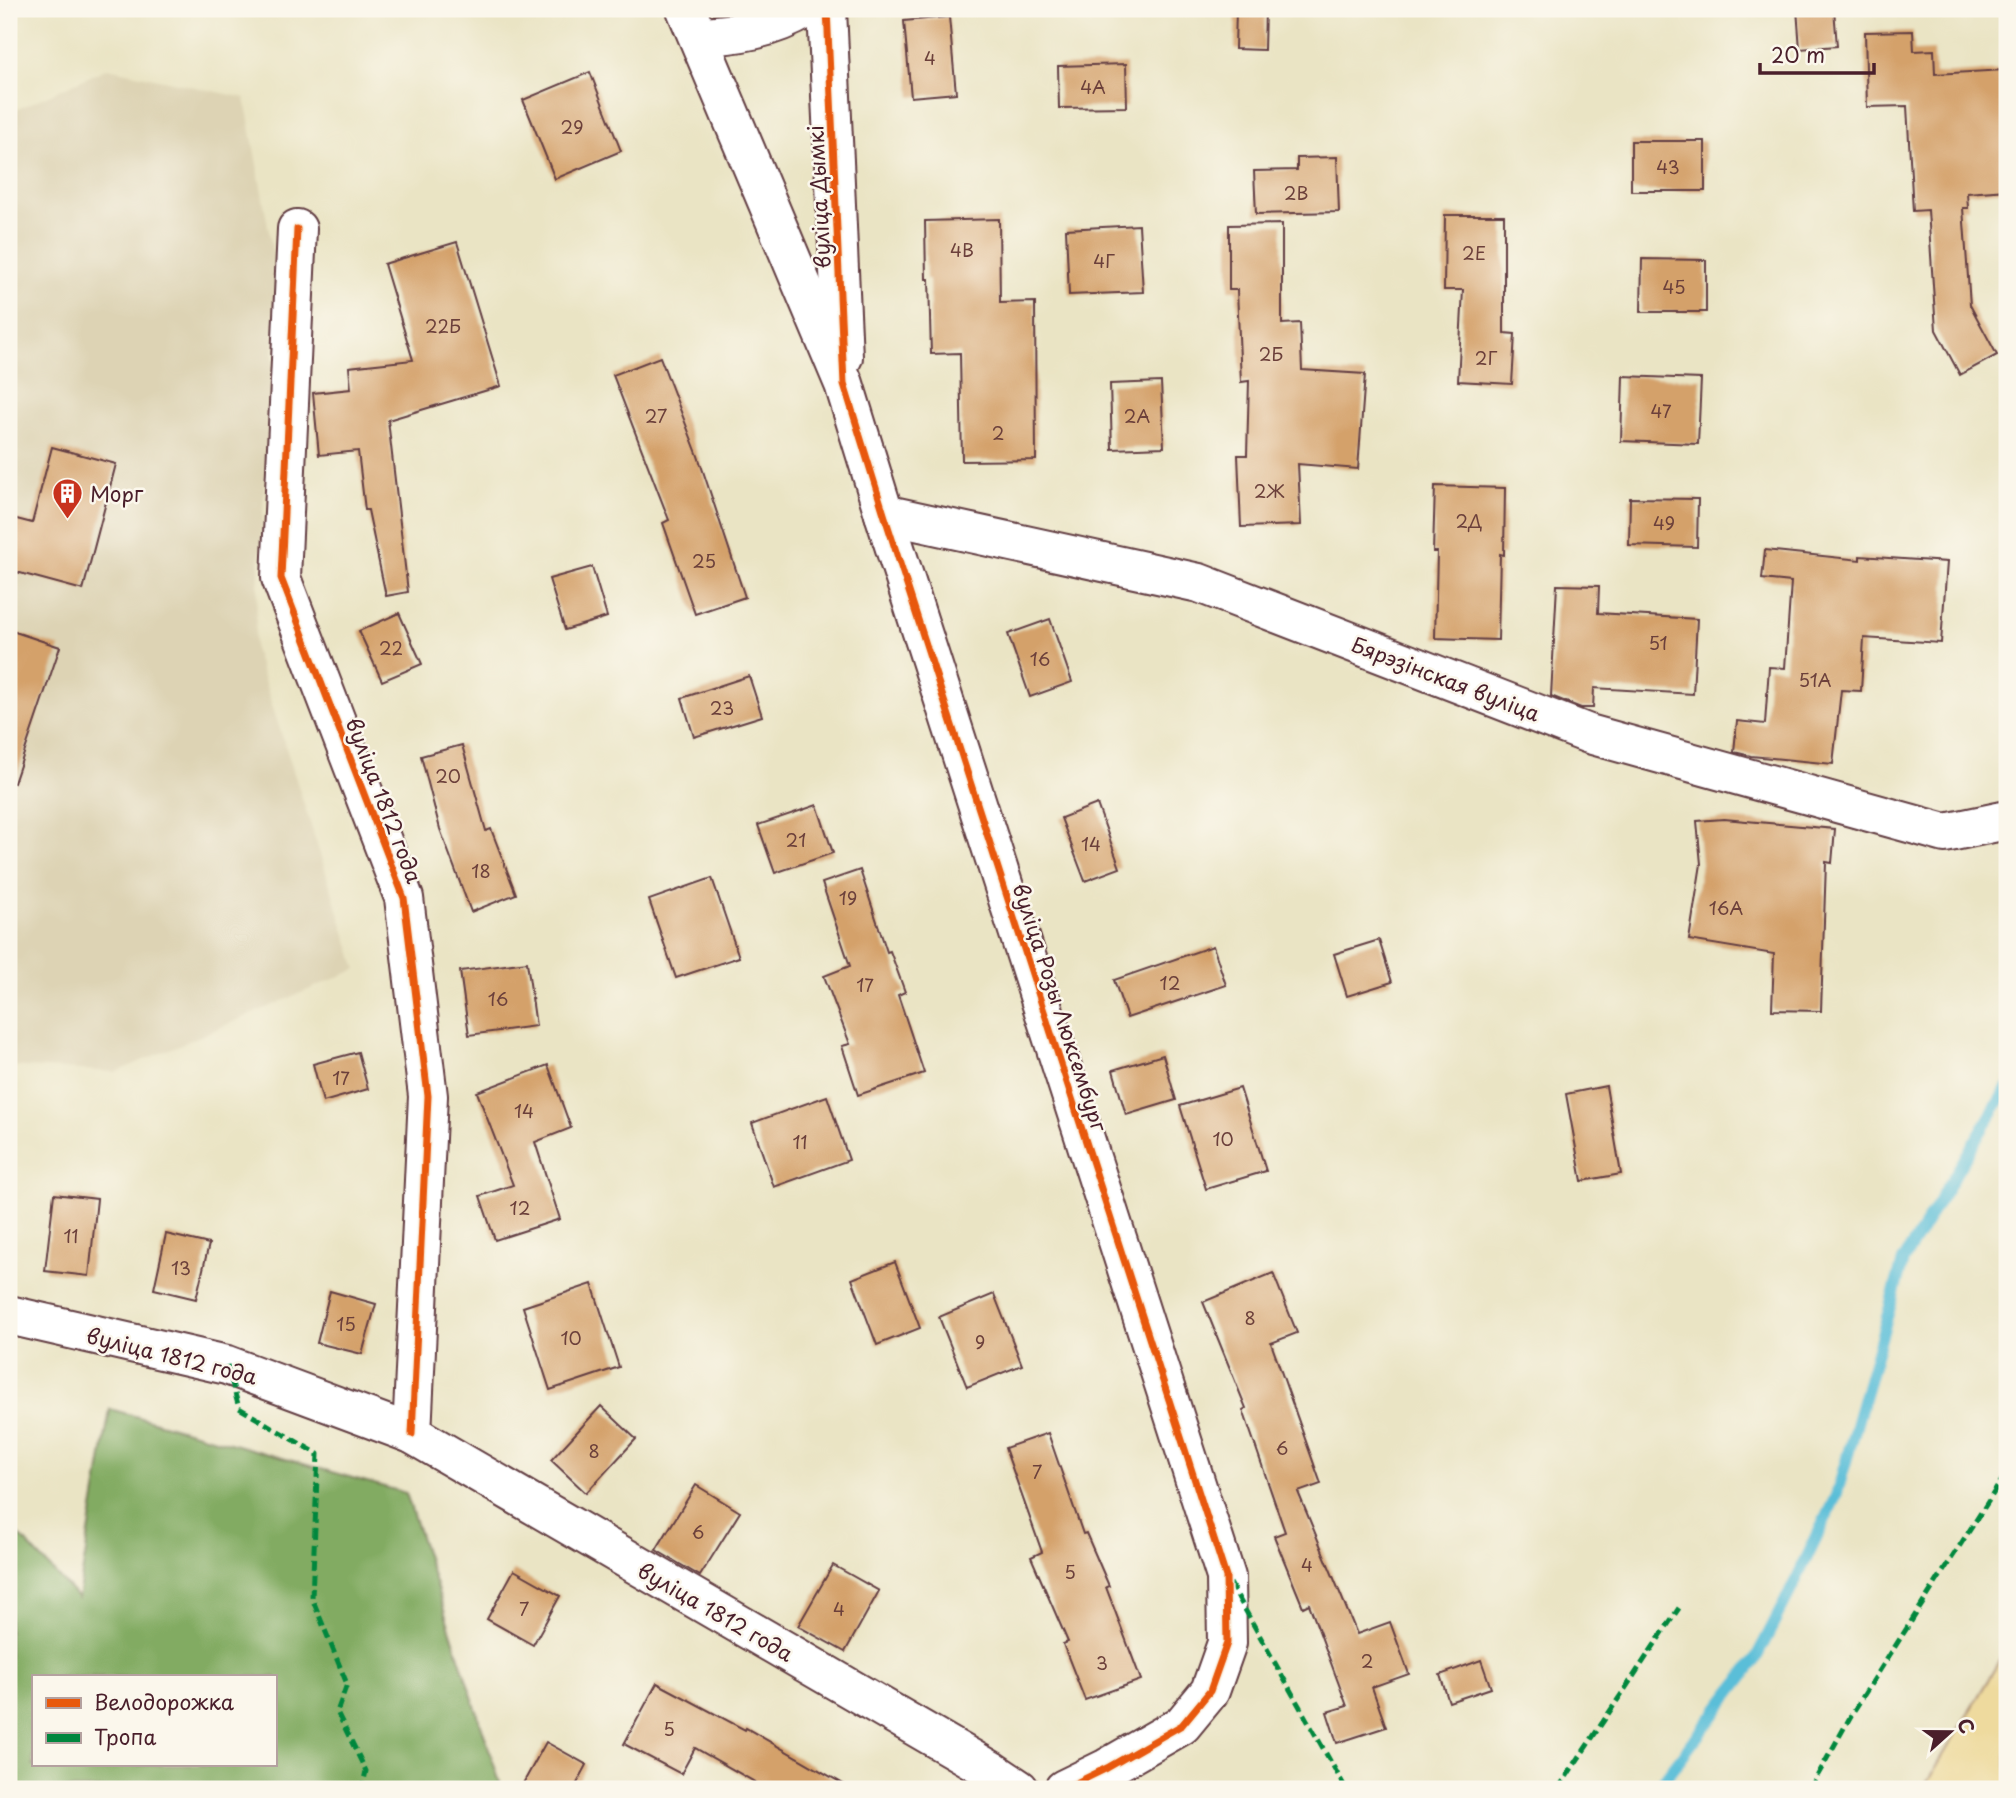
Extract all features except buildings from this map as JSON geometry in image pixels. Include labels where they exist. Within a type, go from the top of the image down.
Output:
[{"type":"street","points":[[692,22],[733,35],[766,27],[806,9]]},
{"type":"street","name":"вуліца Дымкі","points":[[827,9],[844,384]]},
{"type":"street","name":"вуліца Розы Люксембург","points":[[692,22],[844,384],[1226,1577],[1227,1643],[1210,1691],[1182,1725],[1107,1769],[1064,1789]]},
{"type":"street","name":"вуліца 1812 года","points":[[297,229],[281,579],[404,898],[428,1096],[412,1434]]},
{"type":"street","name":"Бярэзінская вуліца","points":[[884,514],[1199,583],[1589,734],[1945,833],[2007,820]]},
{"type":"street","name":"вуліца 1812 года","points":[[9,1315],[227,1365],[412,1434],[1019,1789]]},
{"type":"shaded area","points":[[108,68],[245,98],[278,282],[254,649],[357,969],[116,1072],[9,1066],[9,113]]},
{"type":"green space","points":[[110,1409],[406,1493],[502,1789],[9,1789],[9,1524],[78,1598]]},
{"type":"sand","points":[[2007,1648],[2007,1789],[1923,1789]]},
{"type":"waterway","points":[[1657,1789],[1754,1662],[1796,1580],[1836,1496],[1903,1261],[2007,1088]]},
{"type":"marked path","points":[[227,1365],[239,1408],[318,1454],[312,1598],[347,1684],[337,1712],[366,1771],[362,1789]]},
{"type":"marked path","points":[[1810,1789],[1853,1712],[2007,1472]]},
{"type":"marked path","points":[[1230,1583],[1346,1789]]},
{"type":"marked path","points":[[1558,1789],[1679,1608]]},
{"type":"cycle path","points":[[827,9],[844,384],[1226,1577],[1227,1643],[1210,1691],[1182,1725],[1064,1789]]},
{"type":"cycle path","points":[[297,229],[281,578],[404,898],[428,1096],[412,1434]]},
{"type":"place","name":"Морг","points":[[67,520]]}]
